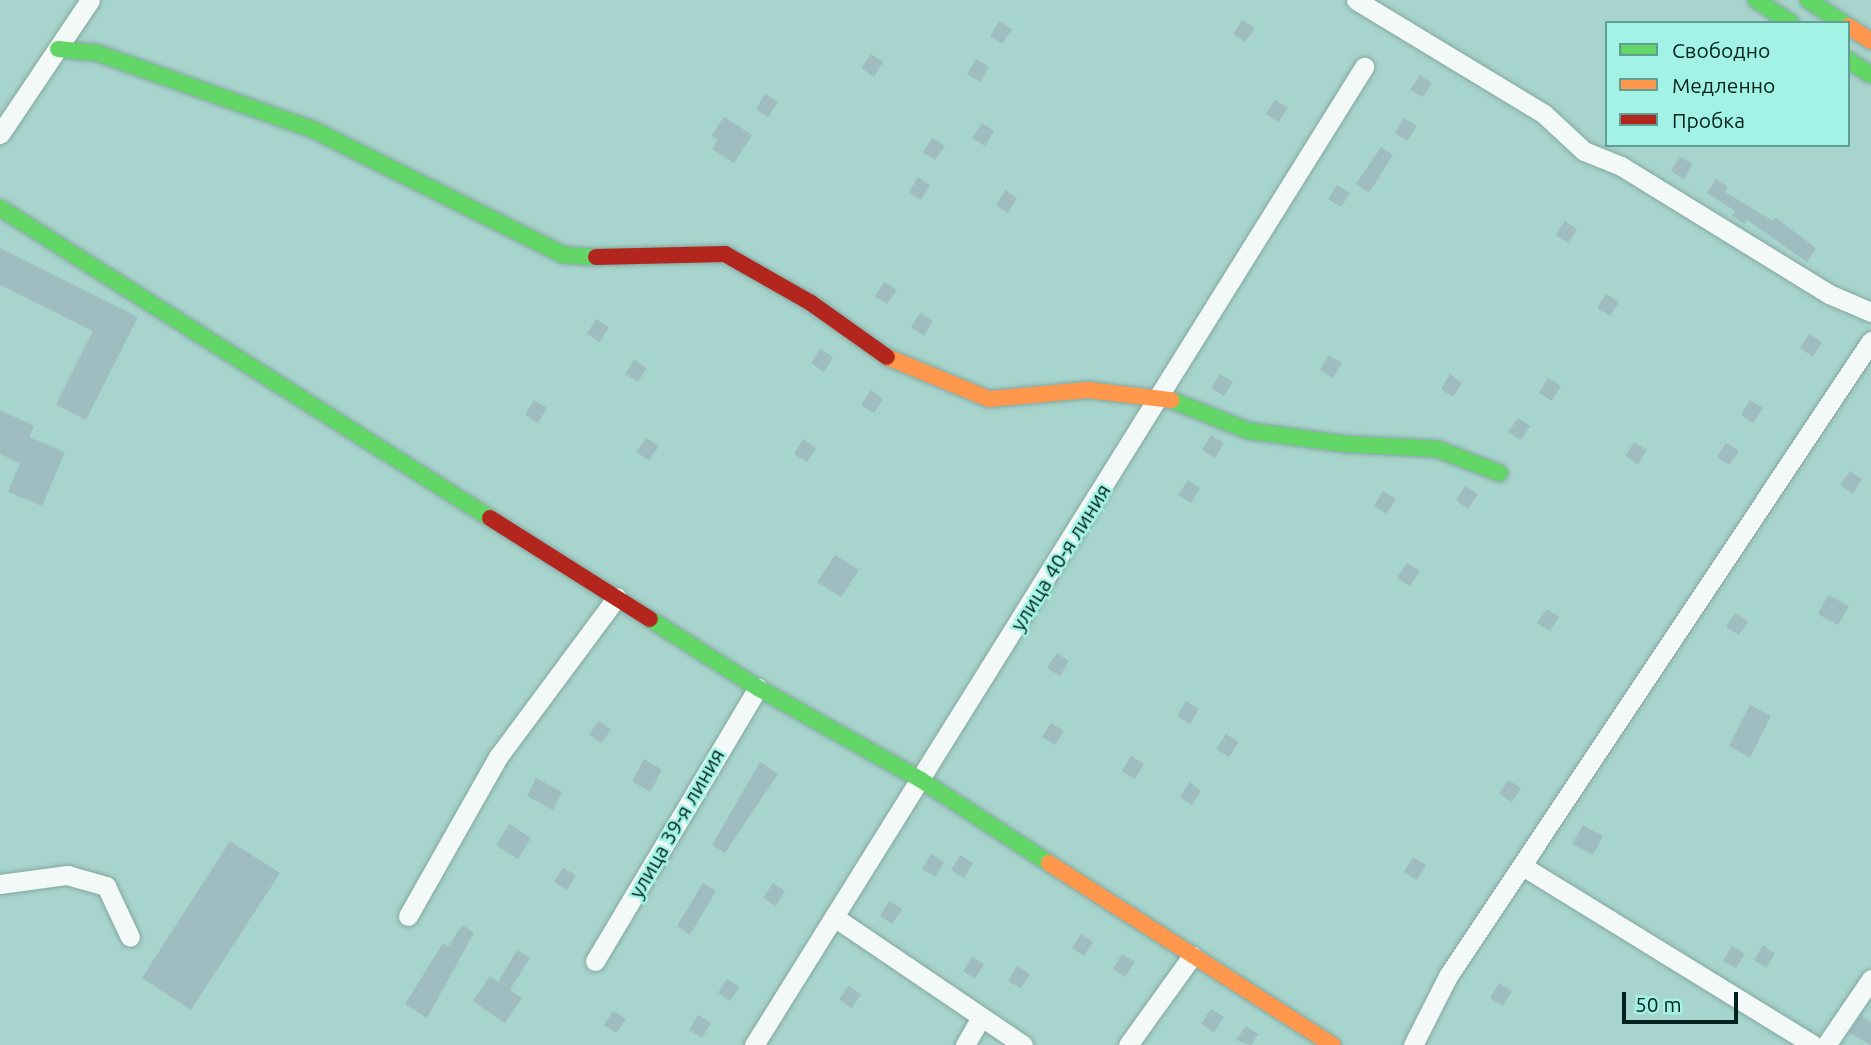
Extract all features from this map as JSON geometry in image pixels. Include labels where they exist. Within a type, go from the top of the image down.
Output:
[{"type":"street","points":[[0,134],[90,0]]},
{"type":"street","points":[[1356,0],[1544,114],[1584,151],[1621,166],[1829,294],[1871,313]]},
{"type":"street","points":[[1756,0],[1788,21]]},
{"type":"street","points":[[1808,0],[1840,21]]},
{"type":"street","points":[[1850,27],[1871,41]]},
{"type":"street","points":[[58,49],[97,53],[312,129],[564,255],[603,258],[725,254],[811,303],[847,333],[891,360],[989,399],[1088,390],[1159,397],[1249,431],[1345,444],[1437,449],[1500,472]]},
{"type":"street","points":[[1850,61],[1871,75]]},
{"type":"street","name":"улица 40-я линия","points":[[754,1045],[922,780],[1364,67]]},
{"type":"street","points":[[0,208],[758,688],[922,780],[1333,1045]]},
{"type":"street","points":[[1413,1045],[1448,976],[1524,867],[1622,711],[1871,341]]},
{"type":"street","points":[[408,916],[498,757],[617,597]]},
{"type":"street","name":"улица 39-я линия","points":[[596,961],[758,688]]},
{"type":"street","points":[[1524,867],[1813,1045]]},
{"type":"street","points":[[0,884],[67,875],[106,886],[130,937]]},
{"type":"street","points":[[834,917],[1023,1045]]},
{"type":"street","points":[[1128,1045],[1192,956]]},
{"type":"street","points":[[1826,1045],[1871,979]]},
{"type":"street","points":[[965,1045],[981,1017]]},
{"type":"building","points":[[1242,20],[1255,28],[1245,42],[1233,34]]},
{"type":"building","points":[[999,21],[1012,29],[1002,44],[990,36]]},
{"type":"building","points":[[871,54],[883,62],[874,77],[861,68]]},
{"type":"building","points":[[976,59],[989,67],[980,82],[967,74]]},
{"type":"building","points":[[1420,75],[1432,83],[1423,97],[1410,90]]},
{"type":"building","points":[[765,94],[778,102],[768,117],[756,109]]},
{"type":"building","points":[[1275,100],[1288,108],[1278,122],[1266,114]]},
{"type":"building","points":[[724,117],[752,135],[734,163],[712,149],[718,140],[711,136]]},
{"type":"building","points":[[1404,118],[1417,126],[1407,141],[1395,133]]},
{"type":"building","points":[[982,123],[994,131],[985,146],[972,138]]},
{"type":"building","points":[[932,138],[945,146],[935,160],[923,152]]},
{"type":"building","points":[[1381,147],[1393,155],[1369,193],[1356,184]]},
{"type":"building","points":[[1680,157],[1693,164],[1684,179],[1671,171]]},
{"type":"building","points":[[918,177],[930,185],[921,200],[909,192]]},
{"type":"building","points":[[1716,179],[1728,187],[1725,192],[1773,221],[1775,217],[1816,248],[1807,262],[1747,220],[1745,224],[1732,216],[1735,211],[1707,193]]},
{"type":"building","points":[[1337,185],[1350,193],[1341,207],[1328,199]]},
{"type":"building","points":[[1005,190],[1017,198],[1008,213],[996,205]]},
{"type":"building","points":[[1565,221],[1577,229],[1568,243],[1556,235]]},
{"type":"building","points":[[0,248],[138,317],[86,420],[56,405],[93,331],[0,285]]},
{"type":"building","points":[[884,282],[897,290],[887,304],[875,296]]},
{"type":"building","points":[[1606,294],[1619,302],[1610,316],[1597,308]]},
{"type":"building","points":[[920,313],[933,321],[924,336],[911,327]]},
{"type":"building","points":[[596,319],[609,327],[600,342],[587,334]]},
{"type":"building","points":[[1809,334],[1822,342],[1813,357],[1800,348]]},
{"type":"building","points":[[820,349],[833,357],[824,372],[811,363]]},
{"type":"building","points":[[1329,355],[1342,363],[1333,378],[1320,370]]},
{"type":"building","points":[[634,360],[647,368],[638,382],[625,374]]},
{"type":"building","points":[[1220,374],[1233,382],[1224,396],[1211,388]]},
{"type":"building","points":[[1450,374],[1462,383],[1453,397],[1441,389]]},
{"type":"building","points":[[1548,378],[1561,386],[1552,401],[1539,393]]},
{"type":"building","points":[[871,390],[883,399],[874,413],[861,405]]},
{"type":"building","points":[[534,400],[547,408],[538,423],[525,415]]},
{"type":"building","points":[[1750,400],[1763,408],[1753,423],[1741,415]]},
{"type":"building","points":[[0,410],[34,426],[29,437],[65,452],[42,506],[8,492],[20,463],[0,454]]},
{"type":"building","points":[[1518,418],[1530,426],[1521,440],[1508,432]]},
{"type":"building","points":[[1211,435],[1224,443],[1215,458],[1202,450]]},
{"type":"building","points":[[646,438],[659,446],[649,460],[636,452]]},
{"type":"building","points":[[803,439],[816,448],[807,462],[794,454]]},
{"type":"building","points":[[1634,442],[1647,450],[1638,464],[1625,456]]},
{"type":"building","points":[[1726,443],[1739,451],[1729,465],[1717,457]]},
{"type":"building","points":[[1850,471],[1862,479],[1853,494],[1840,485]]},
{"type":"building","points":[[1188,480],[1200,488],[1191,503],[1178,495]]},
{"type":"building","points":[[1465,486],[1478,494],[1468,509],[1456,500]]},
{"type":"building","points":[[1383,491],[1396,499],[1387,514],[1374,506]]},
{"type":"building","points":[[835,555],[859,570],[841,597],[817,582]]},
{"type":"building","points":[[1407,563],[1420,571],[1410,586],[1397,578]]},
{"type":"building","points":[[1828,595],[1849,606],[1838,625],[1818,614]]},
{"type":"building","points":[[1547,609],[1559,617],[1550,631],[1537,623]]},
{"type":"building","points":[[1735,613],[1748,621],[1739,635],[1726,627]]},
{"type":"building","points":[[1057,653],[1069,661],[1060,676],[1047,668]]},
{"type":"building","points":[[1186,701],[1199,709],[1190,724],[1177,716]]},
{"type":"building","points":[[1750,705],[1771,716],[1750,758],[1729,746]]},
{"type":"building","points":[[598,721],[611,729],[602,743],[589,735]]},
{"type":"building","points":[[1051,723],[1064,731],[1055,745],[1042,737]]},
{"type":"building","points":[[1226,734],[1239,742],[1229,757],[1216,749]]},
{"type":"building","points":[[1131,756],[1144,764],[1135,779],[1122,771]]},
{"type":"building","points":[[644,759],[662,770],[650,792],[632,781]]},
{"type":"building","points":[[760,762],[778,774],[725,853],[712,845]]},
{"type":"building","points":[[536,778],[562,792],[553,810],[527,796]]},
{"type":"building","points":[[1508,780],[1521,788],[1512,802],[1499,794]]},
{"type":"building","points":[[1189,782],[1201,791],[1192,805],[1180,797]]},
{"type":"building","points":[[509,824],[531,838],[518,859],[496,845]]},
{"type":"building","points":[[1583,825],[1603,836],[1593,855],[1572,844]]},
{"type":"building","points":[[230,841],[280,873],[191,1010],[142,978]]},
{"type":"building","points":[[931,854],[944,862],[935,877],[922,869]]},
{"type":"building","points":[[960,855],[973,863],[964,878],[951,870]]},
{"type":"building","points":[[1413,857],[1426,865],[1417,880],[1404,872]]},
{"type":"building","points":[[563,868],[576,875],[567,890],[554,882]]},
{"type":"building","points":[[703,883],[716,891],[690,935],[677,926]]},
{"type":"building","points":[[773,883],[785,891],[776,906],[763,898]]},
{"type":"building","points":[[889,901],[902,909],[892,924],[880,916]]},
{"type":"building","points":[[462,925],[474,933],[427,1018],[405,1004],[443,943],[448,947]]},
{"type":"building","points":[[1081,934],[1093,942],[1084,956],[1072,948]]},
{"type":"building","points":[[1763,945],[1775,954],[1766,968],[1754,960]]},
{"type":"building","points":[[1732,946],[1745,954],[1736,968],[1723,961]]},
{"type":"building","points":[[517,950],[530,958],[510,990],[522,998],[505,1023],[473,1001],[490,976],[498,982]]},
{"type":"building","points":[[1122,954],[1135,962],[1125,977],[1113,969]]},
{"type":"building","points":[[972,957],[984,964],[975,979],[963,971]]},
{"type":"building","points":[[1017,966],[1030,974],[1021,988],[1008,981]]},
{"type":"building","points":[[727,979],[740,987],[730,1001],[718,993]]},
{"type":"building","points":[[1499,983],[1512,991],[1503,1006],[1490,998]]},
{"type":"building","points":[[848,986],[861,994],[852,1008],[839,1000]]},
{"type":"building","points":[[1211,1009],[1224,1017],[1214,1032],[1201,1024]]},
{"type":"building","points":[[613,1011],[626,1019],[616,1033],[604,1025]]},
{"type":"building","points":[[698,1015],[711,1023],[702,1038],[689,1030]]},
{"type":"building","points":[[1861,1015],[1871,1022],[1871,1045],[1849,1033]]},
{"type":"building","points":[[1246,1026],[1258,1034],[1251,1045],[1236,1040]]},
{"type":"traffic: fast","points":[[1756,0],[1788,21]]},
{"type":"traffic: fast","points":[[1808,0],[1840,21]]},
{"type":"traffic: fast","points":[[58,49],[97,53],[312,129],[564,255],[596,257]]},
{"type":"traffic: fast","points":[[1850,61],[1871,75]]},
{"type":"traffic: fast","points":[[0,208],[490,518]]},
{"type":"traffic: fast","points":[[1171,400],[1249,431],[1345,444],[1437,449],[1500,473]]},
{"type":"traffic: fast","points":[[650,619],[758,688],[921,780],[1049,863]]},
{"type":"traffic: slow","points":[[1850,27],[1871,41]]},
{"type":"traffic: slow","points":[[887,357],[989,399],[1088,390],[1171,400]]},
{"type":"traffic: slow","points":[[1049,863],[1333,1045]]},
{"type":"traffic: jam","points":[[596,257],[725,254],[811,303],[887,357]]},
{"type":"traffic: jam","points":[[490,518],[650,619]]}]
